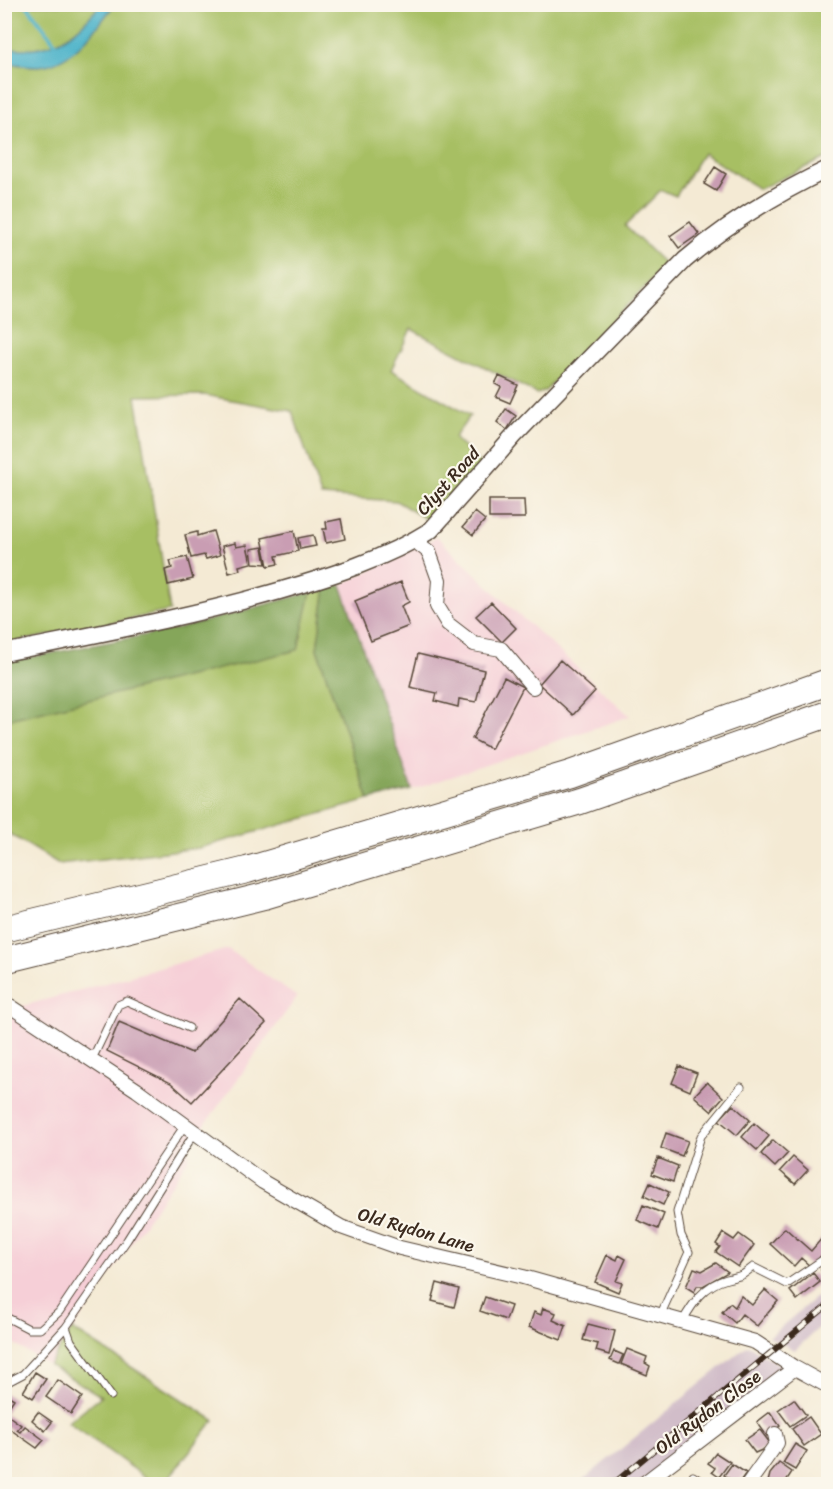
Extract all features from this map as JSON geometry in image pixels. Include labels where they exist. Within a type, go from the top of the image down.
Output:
[{"type":"highway","points":[[4,928],[247,870],[570,774],[828,682]]},
{"type":"highway","points":[[4,960],[264,896],[580,801],[828,714]]},
{"type":"street","name":"Clyst Road","points":[[4,653],[177,619],[260,597],[329,577],[414,540],[430,530],[514,436],[705,242],[753,211],[828,169]]},
{"type":"street","points":[[414,540],[429,552],[439,580],[437,606],[448,624],[474,644],[501,649],[533,687]]},
{"type":"street","name":"Old Rydon Lane","points":[[4,1002],[285,1196],[341,1227],[400,1248],[447,1258],[755,1342],[828,1386]]},
{"type":"street","name":"Old Rydon Close","points":[[643,1485],[795,1368]]},
{"type":"street","points":[[748,1485],[777,1443],[775,1434]]},
{"type":"lane","points":[[86,1057],[95,1053],[118,1005],[127,1001],[189,1028]]},
{"type":"lane","points":[[659,1317],[688,1252],[681,1235],[677,1212],[701,1136],[741,1087]]},
{"type":"lane","points":[[4,1316],[29,1329],[36,1329],[53,1318],[190,1129]]},
{"type":"lane","points":[[4,1384],[23,1374],[66,1327],[127,1240],[190,1129]]},
{"type":"lane","points":[[682,1322],[702,1292],[726,1279],[737,1279],[753,1267],[788,1284],[824,1259]]},
{"type":"lane","points":[[66,1327],[71,1341],[111,1396]]},
{"type":"lane","points":[[693,1476],[705,1485]]},
{"type":"shaded area","points":[[437,537],[630,716],[412,790],[341,585]]},
{"type":"shaded area","points":[[228,949],[297,997],[188,1148],[189,1158],[49,1365],[5,1339],[5,1011]]},
{"type":"shaded area","points":[[828,1287],[828,1319],[795,1350],[769,1337]]},
{"type":"shaded area","points":[[748,1345],[786,1369],[639,1484],[578,1484]]},
{"type":"green space","points":[[5,5],[100,5],[70,35],[47,46],[21,49],[5,48]]},
{"type":"green space","points":[[114,5],[828,5],[828,157],[759,189],[703,153],[676,196],[661,190],[625,226],[666,265],[545,391],[537,394],[411,329],[391,370],[470,416],[454,438],[482,465],[443,508],[428,520],[396,501],[321,496],[292,411],[204,395],[136,396],[170,611],[5,644],[4,63],[38,66],[61,59],[82,44]]},
{"type":"green space","points":[[341,585],[412,790],[369,800],[317,649],[326,588]]},
{"type":"green space","points":[[326,588],[317,649],[369,800],[199,848],[59,864],[5,831],[4,720],[297,650],[311,592]]},
{"type":"green space","points":[[311,592],[298,650],[5,720],[5,662],[177,629]]},
{"type":"green space","points":[[72,1329],[214,1420],[164,1484],[155,1484],[68,1422],[101,1396],[49,1365]]},
{"type":"water","points":[[100,5],[114,5],[99,25],[72,53],[50,64],[38,66],[5,63],[5,48],[35,48],[59,41],[80,27]]},
{"type":"building","points":[[715,167],[726,174],[716,191],[704,184]]},
{"type":"building","points":[[690,222],[699,234],[679,248],[670,236]]},
{"type":"building","points":[[499,376],[518,385],[510,403],[496,397],[501,387],[495,384]]},
{"type":"building","points":[[506,409],[516,416],[507,430],[497,422]]},
{"type":"building","points":[[489,500],[524,500],[525,518],[489,518]]},
{"type":"building","points":[[475,512],[485,520],[473,535],[463,527]]},
{"type":"building","points":[[341,519],[345,539],[326,543],[323,529],[327,529],[326,522]]},
{"type":"building","points":[[213,531],[220,555],[206,559],[204,555],[191,558],[185,535],[197,532],[197,536]]},
{"type":"building","points":[[294,531],[298,551],[276,556],[278,564],[268,566],[262,538]]},
{"type":"building","points":[[313,535],[316,546],[300,549],[298,538]]},
{"type":"building","points":[[235,543],[236,547],[247,545],[251,563],[239,566],[240,570],[229,573],[222,546]]},
{"type":"building","points":[[263,547],[266,564],[253,563],[251,549]]},
{"type":"building","points":[[187,557],[193,579],[168,585],[165,570],[172,568],[170,561]]},
{"type":"building","points":[[401,582],[409,602],[401,606],[409,626],[371,641],[355,601]]},
{"type":"building","points":[[491,602],[516,628],[502,642],[476,616]]},
{"type":"building","points":[[418,654],[484,670],[476,702],[459,699],[458,707],[435,701],[437,693],[410,687]]},
{"type":"building","points":[[560,660],[595,691],[573,715],[539,684]]},
{"type":"building","points":[[504,677],[523,687],[491,749],[472,739]]},
{"type":"building","points":[[240,999],[266,1023],[192,1102],[171,1083],[107,1051],[119,1022],[192,1053]]},
{"type":"building","points":[[679,1066],[697,1073],[690,1091],[672,1083]]},
{"type":"building","points":[[707,1082],[723,1097],[711,1111],[694,1096]]},
{"type":"building","points":[[733,1105],[750,1120],[737,1135],[719,1120]]},
{"type":"building","points":[[754,1123],[769,1136],[757,1150],[742,1137]]},
{"type":"building","points":[[666,1133],[688,1141],[682,1156],[661,1148]]},
{"type":"building","points":[[773,1140],[788,1153],[775,1167],[761,1154]]},
{"type":"building","points":[[793,1157],[808,1170],[795,1184],[780,1171]]},
{"type":"building","points":[[658,1158],[678,1166],[673,1182],[652,1174]]},
{"type":"building","points":[[650,1183],[669,1192],[663,1205],[644,1196]]},
{"type":"building","points":[[643,1205],[664,1214],[658,1229],[637,1220]]},
{"type":"building","points":[[785,1228],[811,1251],[823,1237],[828,1242],[828,1248],[811,1267],[801,1258],[794,1266],[770,1244]]},
{"type":"building","points":[[723,1233],[734,1240],[739,1234],[754,1245],[738,1267],[716,1252],[720,1247],[716,1244]]},
{"type":"building","points":[[607,1255],[617,1260],[619,1255],[626,1259],[616,1281],[622,1283],[618,1292],[595,1282]]},
{"type":"building","points":[[716,1263],[728,1272],[703,1286],[697,1286],[694,1292],[686,1287],[694,1268],[702,1271]]},
{"type":"building","points":[[828,1265],[828,1280],[821,1270]]},
{"type":"building","points":[[813,1273],[820,1282],[797,1300],[790,1291]]},
{"type":"building","points":[[437,1283],[459,1289],[454,1307],[432,1301]]},
{"type":"building","points":[[765,1290],[778,1301],[757,1326],[742,1314],[735,1323],[722,1312],[730,1303],[735,1307],[741,1296],[752,1305]]},
{"type":"building","points":[[485,1297],[511,1306],[506,1320],[480,1311]]},
{"type":"building","points":[[543,1308],[556,1313],[553,1320],[566,1326],[561,1340],[529,1327],[534,1312],[541,1315]]},
{"type":"building","points":[[588,1324],[615,1331],[609,1355],[596,1351],[598,1344],[583,1340]]},
{"type":"building","points":[[627,1349],[647,1357],[645,1363],[650,1366],[647,1375],[621,1364]]},
{"type":"building","points":[[614,1351],[623,1355],[619,1364],[610,1360]]},
{"type":"building","points":[[35,1372],[46,1379],[33,1398],[23,1392]]},
{"type":"building","points":[[58,1380],[82,1397],[71,1414],[46,1397]]},
{"type":"building","points":[[4,1393],[14,1399],[4,1414]]},
{"type":"building","points":[[794,1399],[806,1415],[790,1426],[778,1410]]},
{"type":"building","points":[[38,1412],[52,1422],[45,1431],[32,1420]]},
{"type":"building","points":[[770,1412],[780,1426],[767,1436],[757,1422]]},
{"type":"building","points":[[6,1414],[21,1425],[17,1430],[20,1432],[25,1426],[44,1440],[37,1448],[4,1425]]},
{"type":"building","points":[[809,1417],[821,1434],[804,1446],[792,1429]]},
{"type":"building","points":[[760,1430],[770,1443],[755,1453],[745,1440]]},
{"type":"building","points":[[795,1444],[807,1451],[795,1470],[783,1463]]},
{"type":"building","points":[[716,1453],[730,1462],[719,1477],[712,1472],[715,1468],[708,1463]]},
{"type":"building","points":[[779,1463],[792,1472],[784,1484],[771,1484],[768,1482],[770,1474]]},
{"type":"building","points":[[732,1464],[746,1473],[738,1484],[729,1483],[731,1480],[724,1475]]},
{"type":"waterway","points":[[26,4],[56,44]]},
{"type":"railway","points":[[613,1484],[828,1305]]}]
